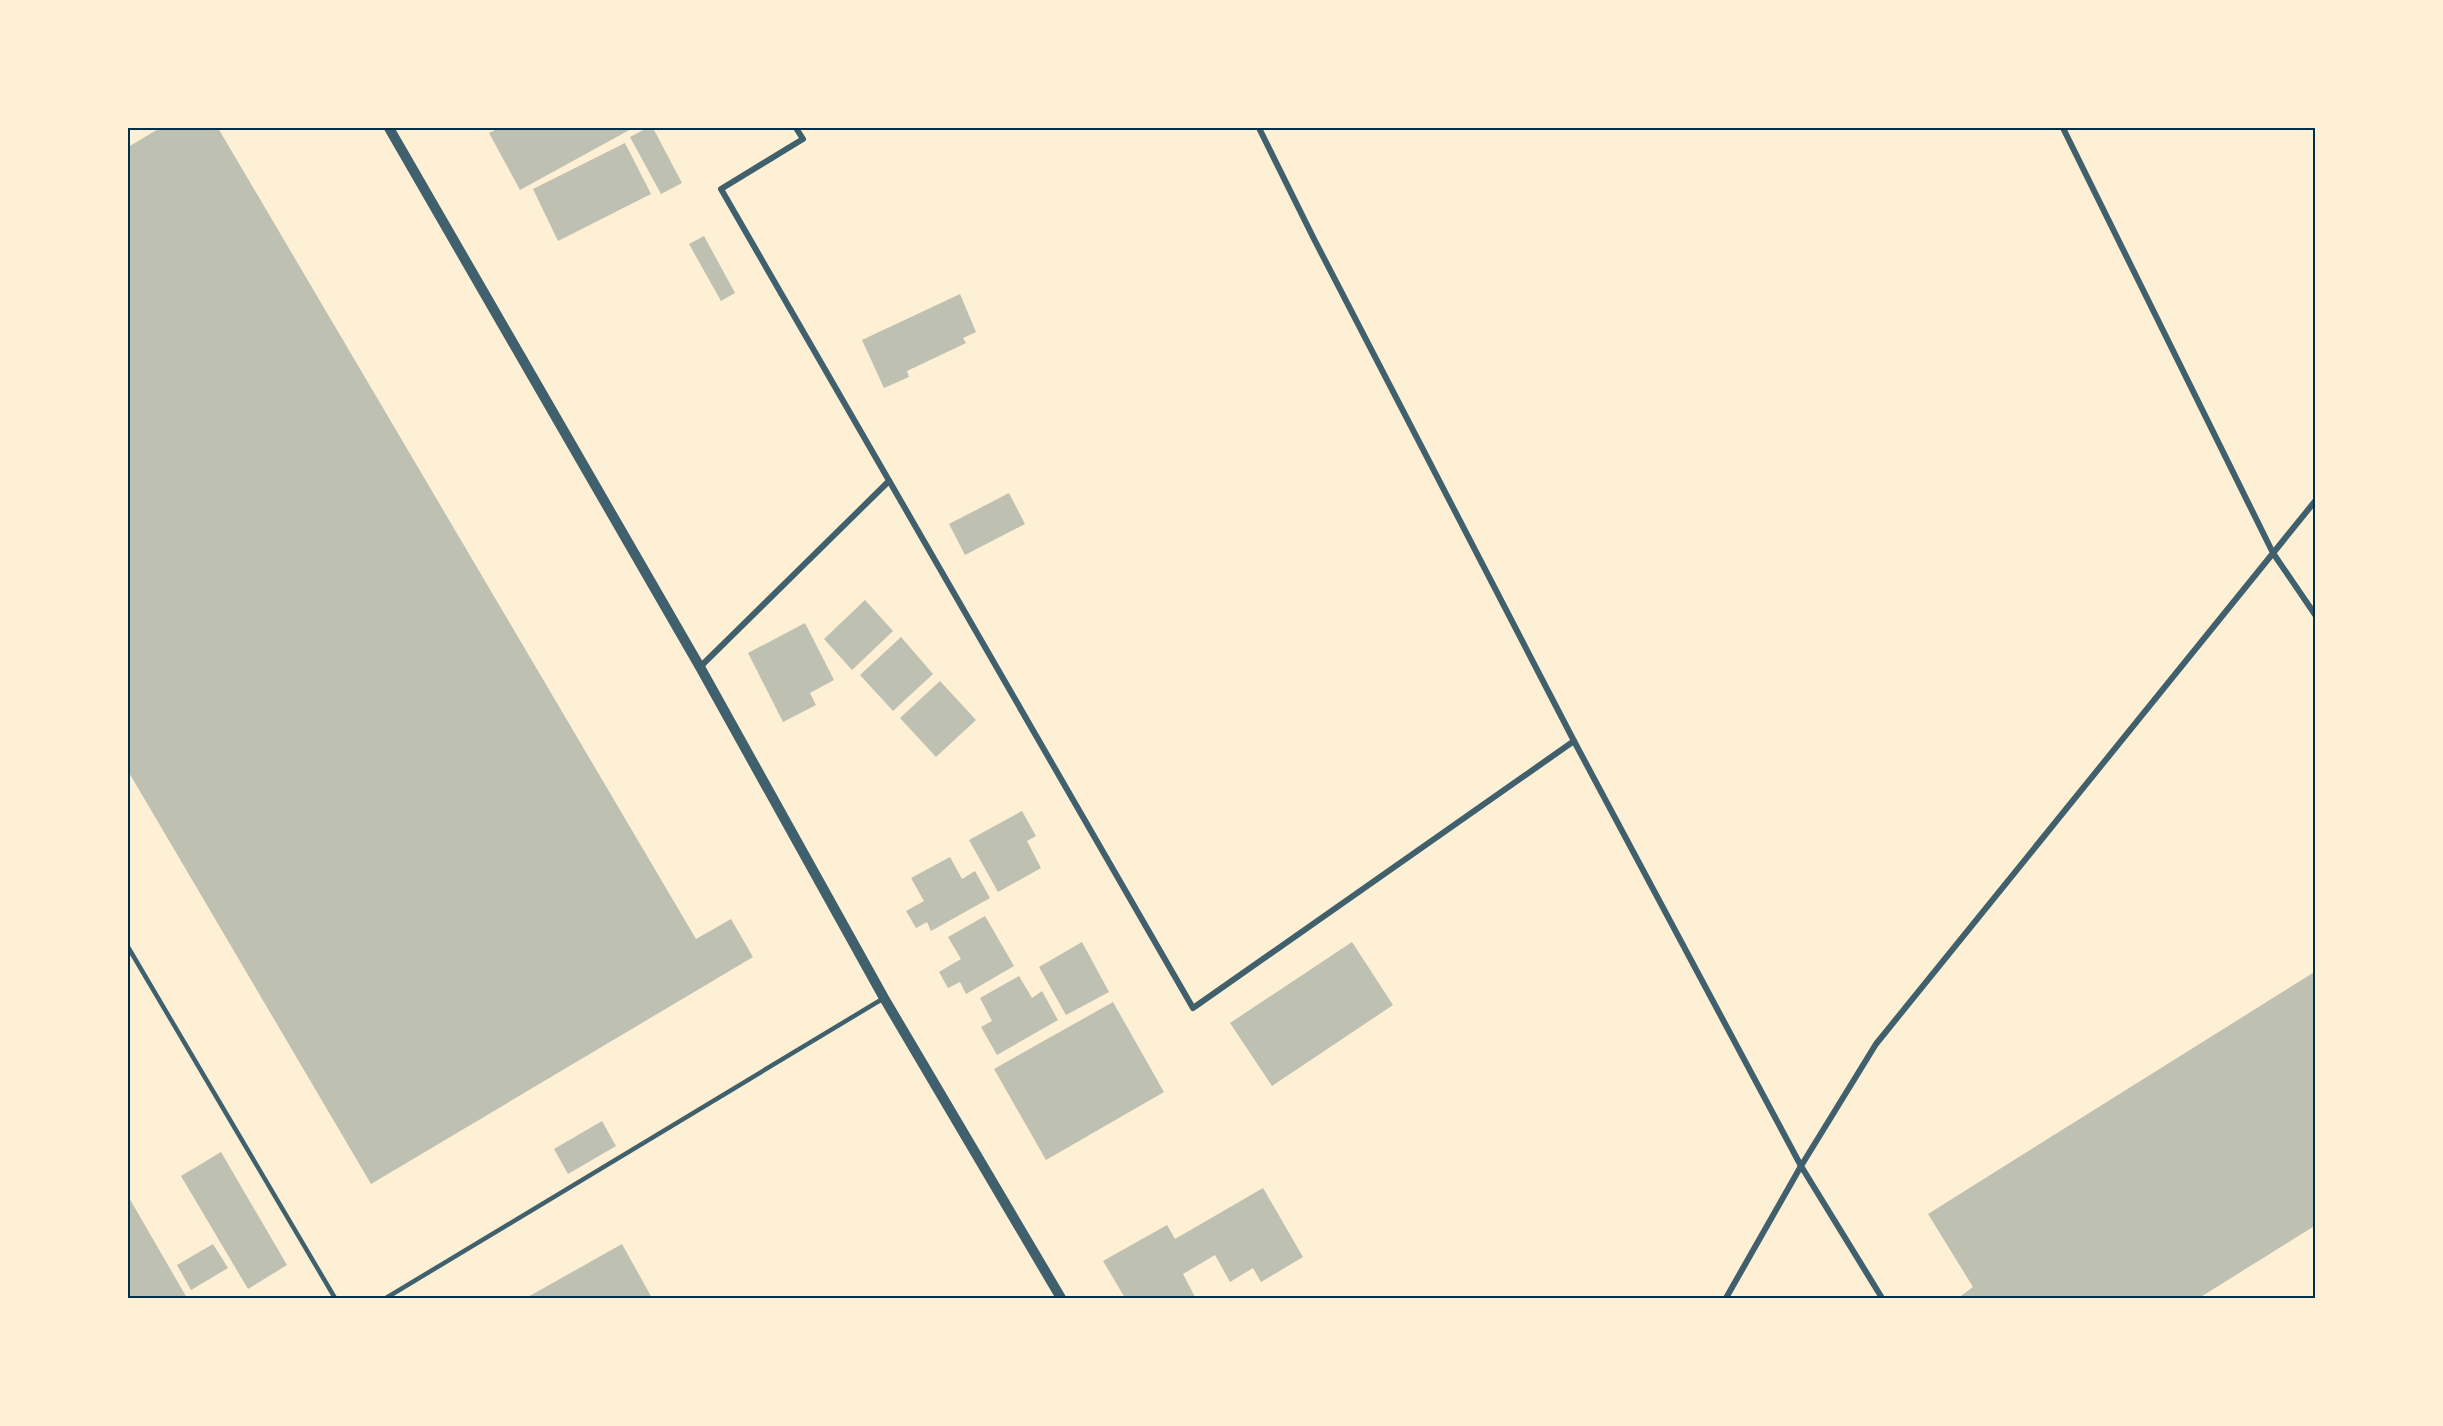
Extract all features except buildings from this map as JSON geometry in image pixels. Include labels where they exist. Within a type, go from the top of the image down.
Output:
[{"type":"street","points":[[389,128],[700,667],[884,998],[1061,1299]]},
{"type":"street","points":[[796,128],[803,139],[721,189],[1193,1008],[1574,741]]},
{"type":"street","points":[[1259,128],[1314,239],[1574,741],[1801,1166],[1882,1299]]},
{"type":"street","points":[[2063,128],[2273,553],[2316,616]]},
{"type":"street","points":[[700,667],[889,481]]},
{"type":"street","points":[[1726,1299],[1801,1166],[1876,1044],[2316,500]]},
{"type":"lane","points":[[128,947],[335,1299]]},
{"type":"lane","points":[[386,1299],[884,998]]}]
